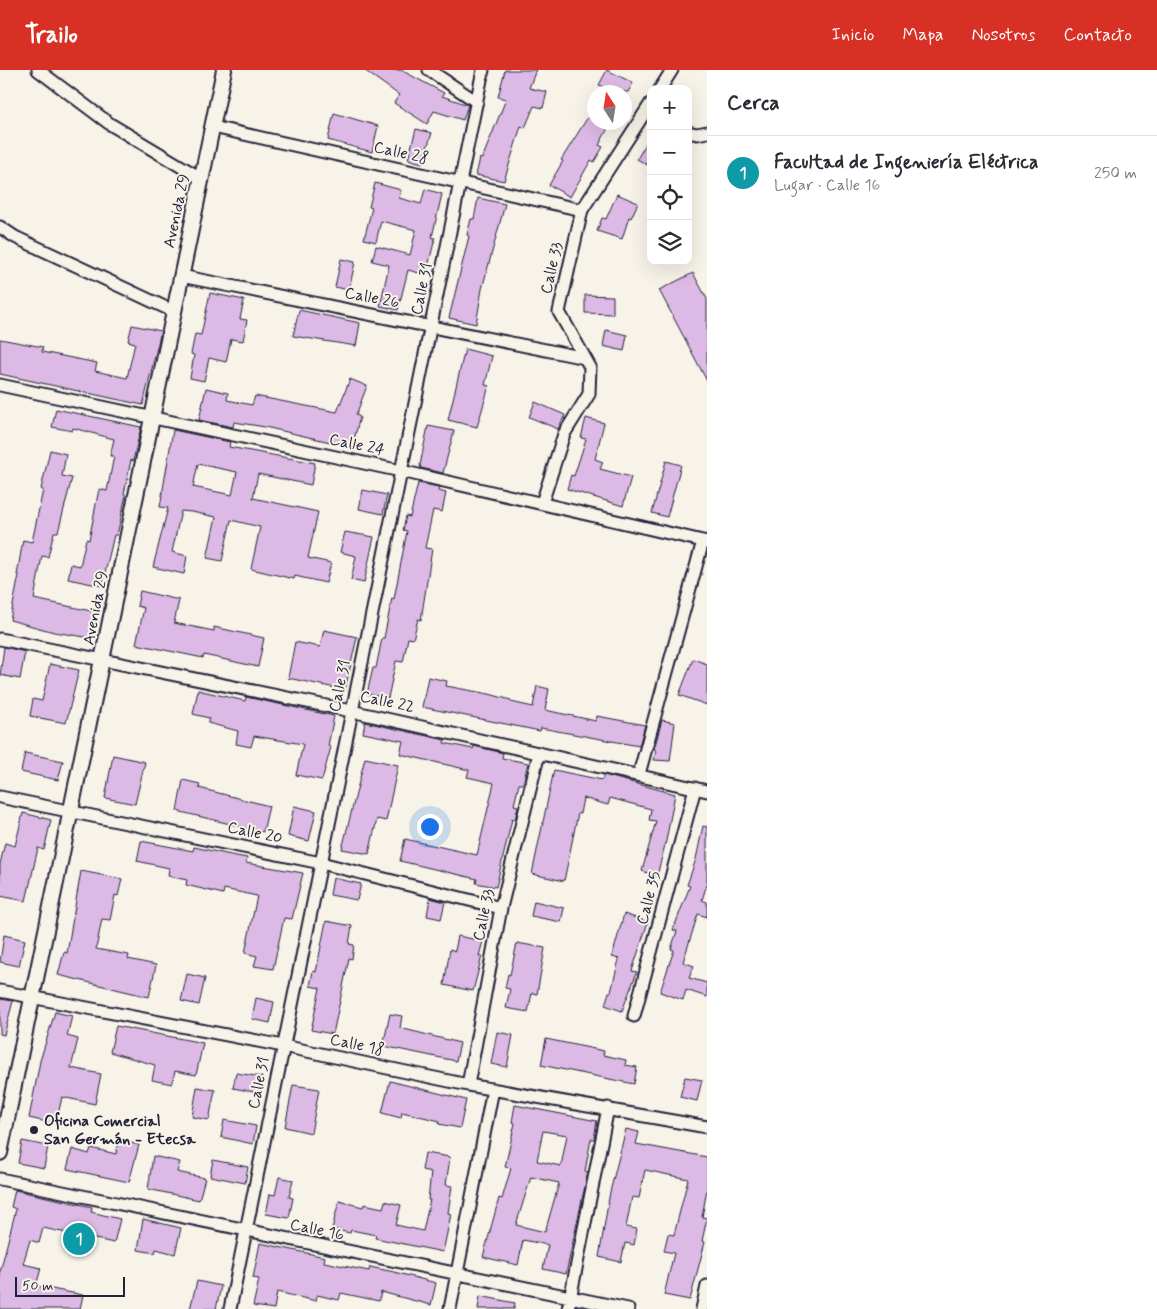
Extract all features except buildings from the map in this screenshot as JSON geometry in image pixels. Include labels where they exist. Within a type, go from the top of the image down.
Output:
[{"type":"street","points":[[38,70],[110,124],[202,180]]},
{"type":"street","name":"Avenida 29","points":[[0,1153],[104,660],[224,70]]},
{"type":"street","points":[[429,70],[477,102]]},
{"type":"street","name":"Calle 31","points":[[230,1309],[483,70]]},
{"type":"street","points":[[663,85],[672,70]]},
{"type":"street","name":"Calle 33","points":[[542,503],[564,434],[588,394],[590,366],[559,312],[582,210],[645,122]]},
{"type":"street","name":"Calle 28","points":[[213,127],[582,210]]},
{"type":"street","points":[[692,133],[707,132]]},
{"type":"street","points":[[0,227],[15,237],[175,312]]},
{"type":"street","name":"Calle 26","points":[[181,276],[585,358]]},
{"type":"street","name":"Calle 24","points":[[0,385],[401,471],[705,542]]},
{"type":"street","points":[[638,774],[705,542]]},
{"type":"street","name":"Calle 22","points":[[0,639],[351,711],[707,791]]},
{"type":"street","name":"Calle 33","points":[[468,1085],[501,908],[539,753]]},
{"type":"street","name":"Calle 35","points":[[634,1016],[695,788]]},
{"type":"street","name":"Calle 20","points":[[0,797],[321,864],[501,908]]},
{"type":"street","name":"Calle 18","points":[[0,991],[284,1046],[468,1085],[608,1108],[707,1127]]},
{"type":"street","points":[[450,1309],[493,1089]]},
{"type":"street","points":[[569,1303],[608,1108]]},
{"type":"street","name":"Calle 16","points":[[0,1179],[457,1275],[569,1303],[628,1309]]},
{"type":"street","points":[[702,1309],[707,1286]]},
{"type":"place","name":"Oficina Comercial San Germán - Etecsa","points":[[34,1130]]},
{"type":"place","name":"Facultad de Ingeniería Eléctrica","points":[[79,1239]]}]
